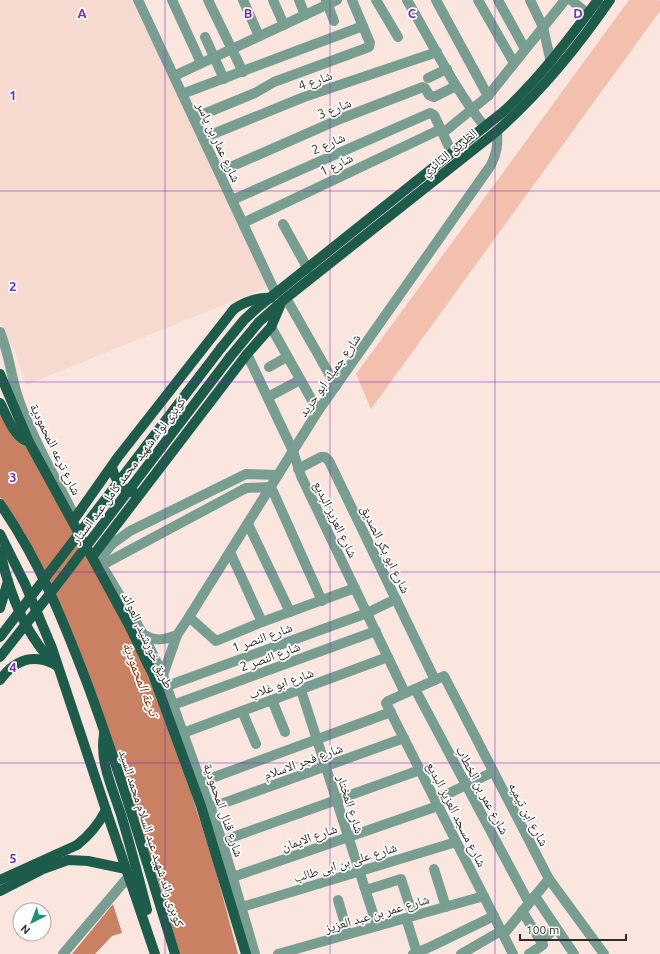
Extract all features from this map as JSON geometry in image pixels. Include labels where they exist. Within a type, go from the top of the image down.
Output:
[{"type":"main road","name":"الطريق الدائري","points":[[279,298],[308,269],[485,127],[520,97],[551,63],[598,0]]},
{"type":"main road","name":"الطريق الدائري","points":[[279,298],[497,131],[522,108],[555,72],[610,0]]},
{"type":"main road","points":[[75,518],[112,467],[234,309],[242,303],[252,299],[261,297],[279,298],[271,327],[247,354],[140,494],[98,559]]},
{"type":"main road","name":"كوبرى لواء شهيد محمد كامل عبد الستار","points":[[0,637],[244,320],[279,298]]},
{"type":"main road","name":"كوبرى لواء شهيد محمد كامل عبد الستار","points":[[0,657],[56,586],[230,357],[279,298]]},
{"type":"main road","name":"طريق خورشيد, العوائد","points":[[0,374],[29,442],[129,625],[153,675],[201,806],[246,954]]},
{"type":"main road","points":[[0,403],[17,435],[22,440],[29,442]]},
{"type":"main road","points":[[112,467],[114,477],[120,486],[129,492],[140,494]]},
{"type":"main road","points":[[0,504],[27,546],[47,584],[64,624],[104,730],[104,758],[145,902],[154,949]]},
{"type":"main road","points":[[0,534],[39,616],[59,667],[127,873],[154,949]]},
{"type":"main road","points":[[0,551],[15,601],[31,634],[43,652],[59,667]]},
{"type":"main road","points":[[0,608],[8,581]]},
{"type":"main road","points":[[0,680],[10,668],[27,660],[44,660],[59,667]]},
{"type":"main road","name":"كوبرى رائد شهيد عبد السلام محمد السيد","points":[[104,730],[175,954]]},
{"type":"main road","points":[[0,891],[43,869],[66,855],[97,826],[106,810]]},
{"type":"main road","points":[[0,880],[66,855],[88,861],[118,866],[127,873]]},
{"type":"street","name":"شارع عمار بن ياسر","points":[[138,0],[279,298],[336,386]]},
{"type":"street","points":[[172,0],[201,63]]},
{"type":"street","points":[[208,0],[242,72]]},
{"type":"street","points":[[243,0],[259,36]]},
{"type":"street","points":[[273,0],[284,25]]},
{"type":"street","points":[[299,0],[305,15]]},
{"type":"street","points":[[194,118],[255,93],[274,82],[367,47],[370,43],[352,0]]},
{"type":"street","points":[[376,0],[398,37]]},
{"type":"street","points":[[407,0],[456,86],[485,127]]},
{"type":"street","points":[[436,0],[488,96]]},
{"type":"street","points":[[478,0],[514,63]]},
{"type":"street","points":[[498,0],[525,49]]},
{"type":"street","points":[[530,0],[543,27],[551,63]]},
{"type":"street","name":"شارع 1","points":[[243,223],[442,131],[488,96],[565,0]]},
{"type":"street","points":[[571,0],[588,14]]},
{"type":"street","points":[[174,76],[305,15],[330,1],[334,21]]},
{"type":"street","points":[[182,94],[363,26]]},
{"type":"street","points":[[205,37],[224,78]]},
{"type":"street","name":"شارع 4","points":[[203,138],[304,97],[437,52]]},
{"type":"street","points":[[428,78],[447,69]]},
{"type":"street","name":"شارع 3","points":[[219,172],[340,119],[423,87],[429,95],[434,97],[456,86]]},
{"type":"street","name":"شارع 2","points":[[232,200],[430,113],[434,115],[442,131]]},
{"type":"street","points":[[442,131],[452,153]]},
{"type":"street","name":"شارع جميله ابو حريد","points":[[163,675],[177,635],[190,617],[292,451],[318,411],[491,165],[497,150],[497,131]]},
{"type":"street","points":[[283,224],[308,269]]},
{"type":"street","points":[[271,327],[318,411]]},
{"type":"street","name":"شارع ترعه المحمودية","points":[[0,332],[7,351],[14,384],[25,418],[75,518],[143,634],[163,675]]},
{"type":"street","name":"شارع العزيز البديع","points":[[247,354],[292,451],[298,469],[388,657],[410,691]]},
{"type":"street","points":[[269,367],[287,357]]},
{"type":"street","points":[[268,397],[300,380]]},
{"type":"street","name":"شارع ابو بكر الصديق","points":[[298,469],[320,457],[328,459],[436,680]]},
{"type":"street","points":[[98,559],[112,544],[130,531],[246,474],[278,475]]},
{"type":"street","points":[[98,559],[246,488],[271,487],[322,600]]},
{"type":"street","points":[[248,524],[290,612]]},
{"type":"street","points":[[230,552],[262,622]]},
{"type":"street","points":[[190,617],[216,641],[262,622],[355,588]]},
{"type":"street","name":"شارع النصر 1","points":[[167,686],[367,613],[396,599]]},
{"type":"street","name":"شارع النصر 2","points":[[173,705],[376,631]]},
{"type":"street","points":[[143,634],[153,640],[165,640],[177,635]]},
{"type":"street","name":"شارع ابو غلاب","points":[[183,734],[388,657]]},
{"type":"street","name":"شارع قنال المحمودية","points":[[163,675],[222,841],[255,954]]},
{"type":"street","name":"شارع ابن تيميه","points":[[436,680],[444,676],[446,678],[549,879],[604,954]]},
{"type":"street","points":[[201,782],[317,739],[389,708],[388,701],[436,680]]},
{"type":"street","name":"شارع المختار","points":[[301,690],[377,926]]},
{"type":"street","name":"شارع عمر بن الخطاب","points":[[410,691],[466,785],[528,903]]},
{"type":"street","points":[[272,700],[285,732]]},
{"type":"street","name":"شارع مسجد العزيز البديع","points":[[389,708],[513,954]]},
{"type":"street","points":[[242,711],[256,744]]},
{"type":"street","name":"شارع فجر الاسلام","points":[[210,808],[404,738]]},
{"type":"street","points":[[222,841],[420,770]]},
{"type":"street","name":"شارع الايمان","points":[[233,877],[437,803],[466,785],[493,772]]},
{"type":"street","name":"شارع على بن ابى طالب","points":[[242,907],[456,842]]},
{"type":"street","points":[[434,869],[446,907]]},
{"type":"street","points":[[63,954],[127,873]]},
{"type":"street","points":[[366,890],[401,879],[415,953],[494,916]]},
{"type":"street","points":[[461,954],[504,936],[528,903],[549,879]]},
{"type":"street","name":"شارع عمر بن عبد العزيز","points":[[278,954],[484,896]]},
{"type":"street","points":[[338,900],[348,934]]},
{"type":"street","points":[[528,903],[556,928],[569,952]]},
{"type":"street","points":[[528,903],[543,944],[542,947],[529,954]]},
{"type":"street","points":[[541,941],[556,928]]},
{"type":"street","points":[[503,954],[504,936]]},
{"type":"shaded area","points":[[0,0],[131,0],[191,119],[268,287],[26,385],[14,349],[0,323]]},
{"type":"shaded area","points":[[629,0],[658,0],[660,1],[660,11],[371,409],[356,374]]},
{"type":"water","name":"ترعة المحمودية","points":[[0,413],[17,442],[27,447],[134,642],[191,793],[214,864],[238,954],[180,954],[153,865],[24,532],[0,497]]},
{"type":"water","points":[[113,904],[122,933],[112,936],[95,954],[72,954]]}]
